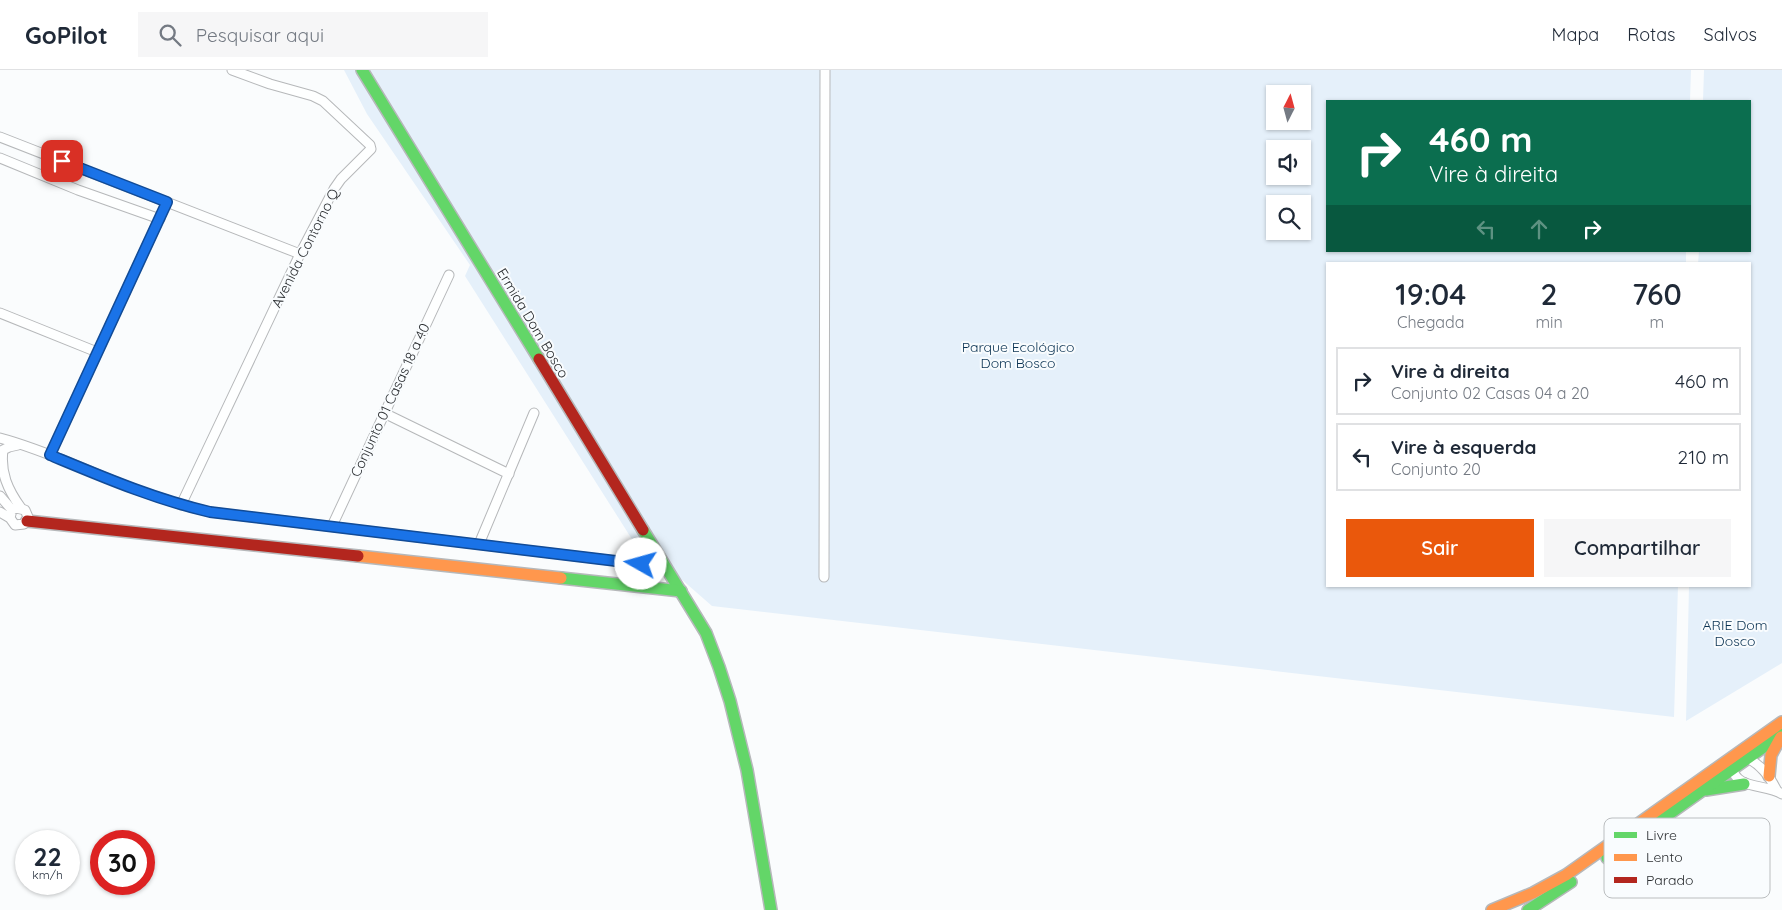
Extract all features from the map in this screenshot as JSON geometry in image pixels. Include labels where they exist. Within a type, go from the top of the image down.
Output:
[{"type":"street","name":"Avenida Contorno Q","points":[[182,505],[300,254],[334,189],[341,179],[370,152],[371,148],[323,100],[232,70]]},
{"type":"street","name":"Ermida Dom Bosco","points":[[362,70],[562,400],[681,590],[709,640],[733,710],[747,763],[771,910]]},
{"type":"street","points":[[824,576],[825,70]]},
{"type":"street","points":[[0,137],[300,254]]},
{"type":"street","points":[[0,158],[78,190],[160,219]]},
{"type":"street","points":[[50,455],[167,202]]},
{"type":"street","name":"Conjunto 01 Casas 18 a 40","points":[[332,526],[449,275]]},
{"type":"street","points":[[0,313],[97,352]]},
{"type":"street","points":[[384,413],[509,474]]},
{"type":"street","points":[[479,544],[534,413]]},
{"type":"street","points":[[0,438],[182,505],[230,515],[641,564]]},
{"type":"street","points":[[18,444],[9,447],[1,453],[0,470],[4,483],[22,508],[28,513],[27,521]]},
{"type":"street","points":[[0,496],[11,514],[12,522],[20,526],[27,521],[681,590]]},
{"type":"street","points":[[0,505],[11,514]]},
{"type":"street","points":[[11,514],[16,508],[22,508]]},
{"type":"street","points":[[0,512],[11,514]]},
{"type":"street","points":[[1649,818],[1739,756],[1782,722]]},
{"type":"street","points":[[1663,818],[1732,770],[1739,756],[1782,734]]},
{"type":"street","points":[[1769,776],[1771,755],[1782,734]]},
{"type":"street","points":[[1732,770],[1739,756]]},
{"type":"street","points":[[1739,756],[1761,766],[1780,792]]},
{"type":"street","points":[[1732,770],[1734,775],[1744,784]]},
{"type":"street","points":[[1700,792],[1744,784],[1780,792]]},
{"type":"street","points":[[1492,910],[1534,893],[1566,875],[1604,849]]},
{"type":"street","points":[[1528,910],[1604,859]]},
{"type":"green space","name":"Parque Ecológico Dom Bosco","points":[[344,70],[1691,70],[1690,100],[1326,100],[1326,252],[1686,252],[1686,262],[1326,262],[1326,587],[1678,587],[1674,717],[712,606],[656,557],[635,544],[465,276],[470,265],[367,114]]},
{"type":"green space","name":"ARIE Dom Dosco","points":[[1704,70],[1782,70],[1782,663],[1686,721],[1689,587],[1751,587],[1751,262],[1698,262],[1699,252],[1751,252],[1751,100],[1703,100]]},
{"type":"traffic: fast","points":[[362,70],[539,359]]},
{"type":"traffic: fast","points":[[643,530],[706,633],[719,667],[730,701],[747,770],[771,910]]},
{"type":"traffic: fast","points":[[561,578],[681,591]]},
{"type":"traffic: fast","points":[[1663,818],[1782,734]]},
{"type":"traffic: fast","points":[[1706,790],[1744,784]]},
{"type":"traffic: fast","points":[[1528,910],[1571,882]]},
{"type":"traffic: slow","points":[[358,556],[561,578]]},
{"type":"traffic: slow","points":[[1646,818],[1782,722]]},
{"type":"traffic: slow","points":[[1769,776],[1771,755],[1781,737]]},
{"type":"traffic: slow","points":[[1492,910],[1533,893],[1566,875],[1604,848]]},
{"type":"traffic: jam","points":[[539,359],[643,530]]},
{"type":"traffic: jam","points":[[27,521],[358,556]]},
{"type":"route","points":[[62,161],[167,202],[50,455],[152,496],[210,512],[641,564]]}]
